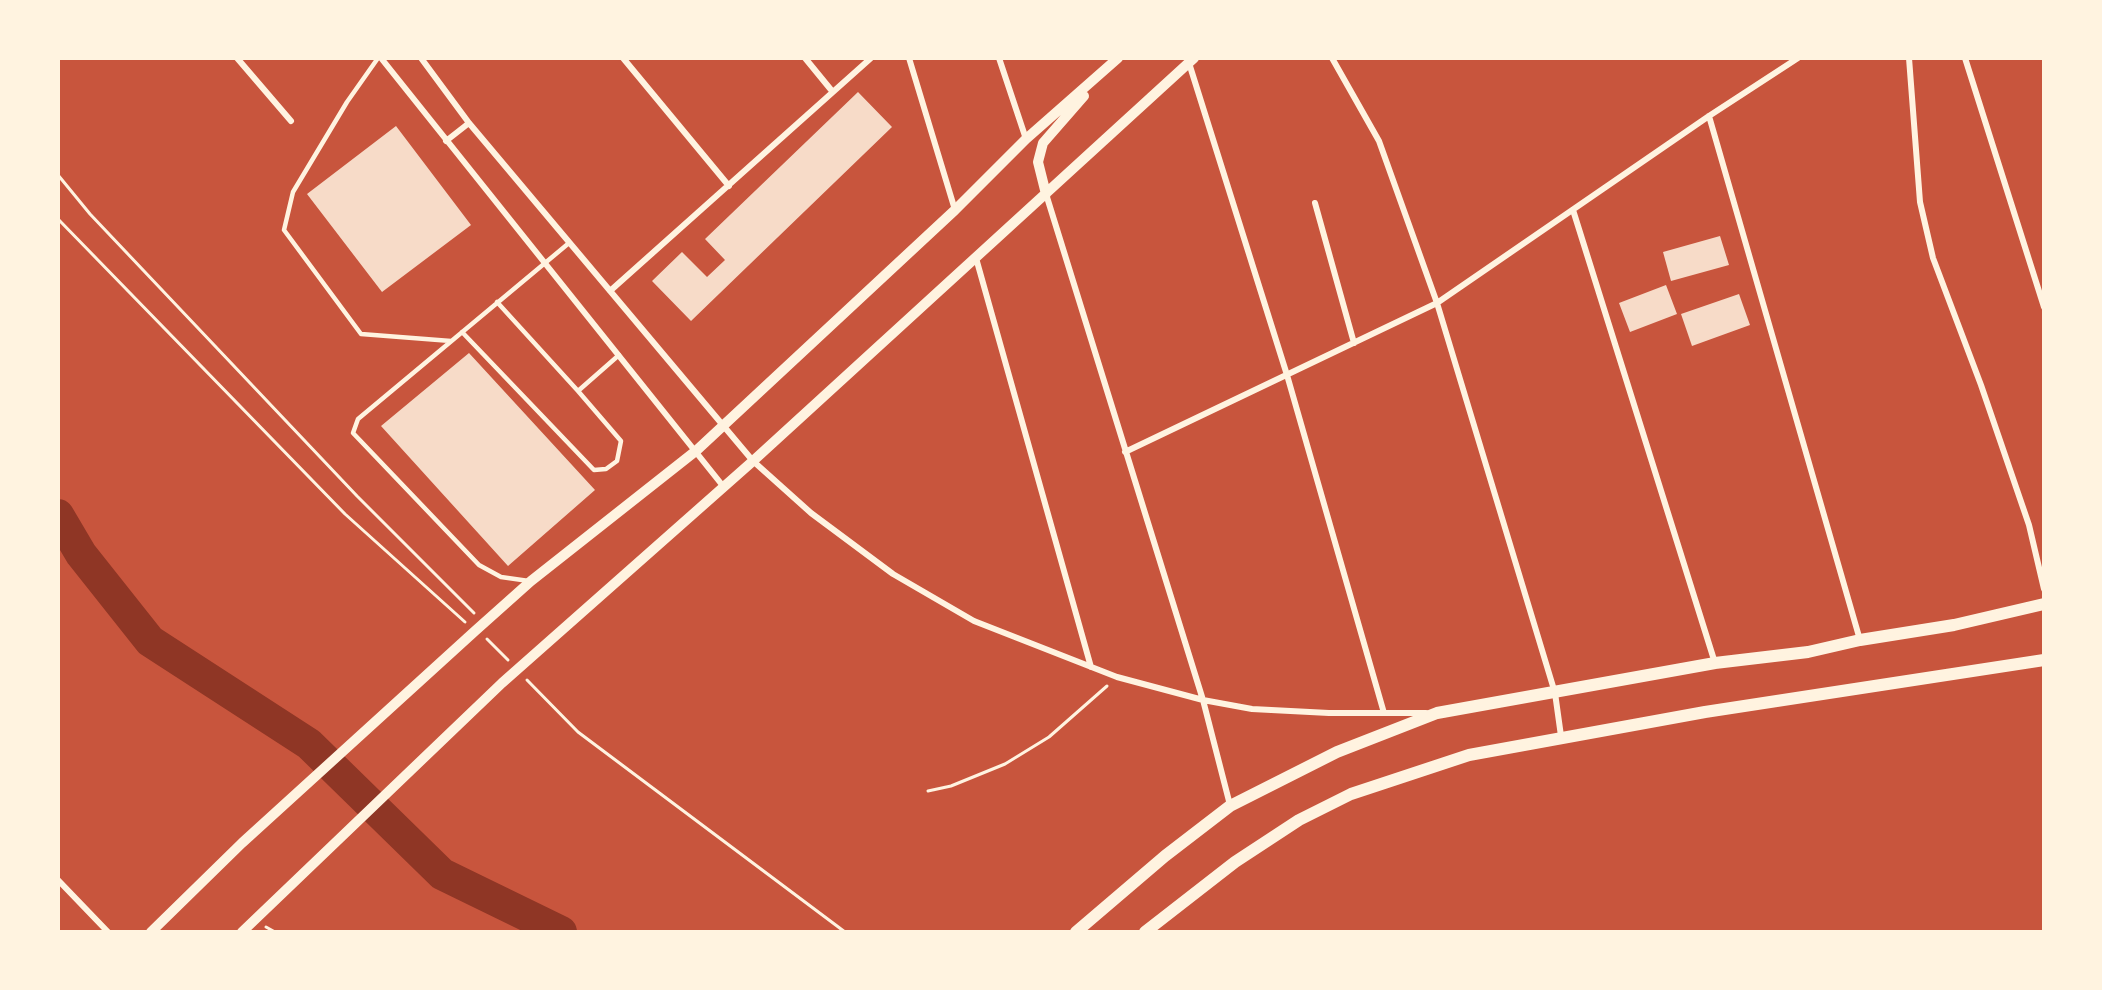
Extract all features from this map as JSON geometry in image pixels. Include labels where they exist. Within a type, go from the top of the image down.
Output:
[{"type":"main road","points":[[1076,932],[1165,856],[1230,806],[1337,752],[1437,713],[1715,663],[1808,652],[1860,640],[1954,625],[2043,604]]},
{"type":"main road","points":[[1146,932],[1235,862],[1299,820],[1351,794],[1469,755],[1562,736],[2043,660]]},
{"type":"street","points":[[237,58],[291,121]]},
{"type":"street","points":[[379,58],[543,264],[697,450],[723,486]]},
{"type":"street","points":[[421,58],[469,123],[569,243],[725,423],[753,460],[811,513],[893,574],[975,621],[1118,677],[1203,700],[1252,709],[1437,713]]},
{"type":"street","points":[[623,58],[729,186]]},
{"type":"street","points":[[805,58],[832,91]]},
{"type":"street","points":[[610,291],[871,58]]},
{"type":"street","points":[[909,58],[955,210]]},
{"type":"street","points":[[999,58],[1026,139]]},
{"type":"street","points":[[151,932],[242,843],[484,623],[531,582],[697,450],[955,210],[1026,139],[1118,58]]},
{"type":"street","points":[[1118,58],[1043,143],[1038,162],[1125,452],[1203,700],[1230,806]]},
{"type":"street","points":[[1332,58],[1379,141],[1437,303],[1555,693],[1562,736]]},
{"type":"street","points":[[1125,452],[1437,303],[1709,116],[1798,58]]},
{"type":"street","points":[[1909,58],[1920,202],[1933,258],[1982,385],[2029,525],[2043,589]]},
{"type":"street","points":[[1965,58],[2043,307]]},
{"type":"street","points":[[242,932],[517,669],[753,460],[1192,61],[1287,375],[1384,713]]},
{"type":"street","points":[[1709,116],[1860,640]]},
{"type":"street","points":[[446,141],[469,123]]},
{"type":"street","points":[[1315,203],[1354,343]]},
{"type":"street","points":[[1572,210],[1715,663]]},
{"type":"street","points":[[976,258],[1091,667]]},
{"type":"street","points":[[58,880],[108,932]]},
{"type":"lane","points":[[379,58],[347,102],[292,192],[284,230],[361,334],[451,341]]},
{"type":"lane","points":[[531,582],[501,577],[479,566],[354,433],[358,419],[569,243]]},
{"type":"lane","points":[[462,332],[594,470],[606,469],[617,461],[621,441],[497,302]]},
{"type":"lane","points":[[578,391],[618,356]]},
{"type":"path","points":[[58,176],[90,214],[357,496],[484,623],[485,637]]},
{"type":"path","points":[[58,219],[345,514],[475,631],[485,637],[578,732],[845,932]]},
{"type":"path","points":[[928,791],[951,786],[1014,759],[1050,737],[1118,677]]},
{"type":"building","points":[[858,92],[892,127],[691,321],[652,281],[682,252],[707,277],[725,260],[705,239]]},
{"type":"building","points":[[396,126],[471,225],[382,292],[307,194]]},
{"type":"building","points":[[1720,236],[1729,265],[1671,281],[1663,252]]},
{"type":"building","points":[[1666,285],[1677,314],[1630,332],[1619,303]]},
{"type":"building","points":[[1739,294],[1750,325],[1692,346],[1681,314]]},
{"type":"building","points":[[469,353],[595,490],[508,566],[381,426]]},
{"type":"waterway","points":[[58,515],[81,554],[150,641],[309,744],[442,874],[561,932]]}]
